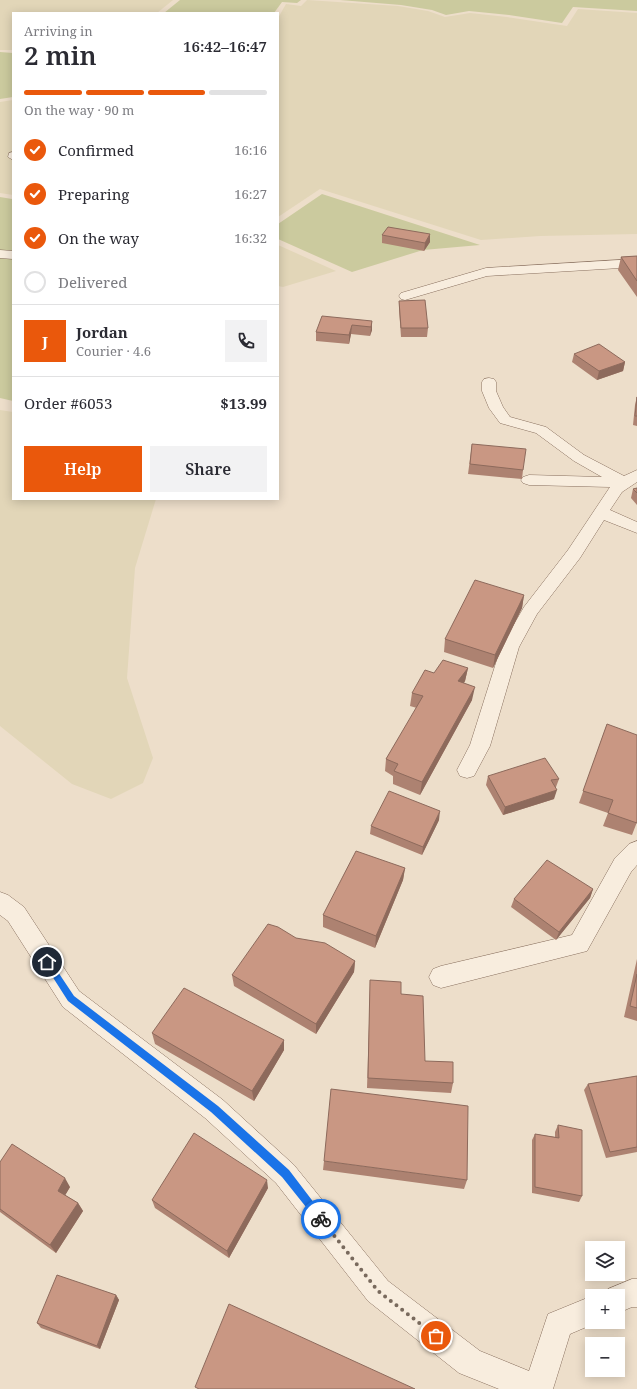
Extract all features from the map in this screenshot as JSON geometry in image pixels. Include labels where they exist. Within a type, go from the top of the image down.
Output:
[{"type":"street","points":[[0,254],[12,255]]},
{"type":"street","points":[[405,296],[486,272],[637,263]]},
{"type":"street","points":[[489,382],[488,391],[496,408],[505,420],[541,430],[579,458],[631,479]]},
{"type":"street","points":[[529,480],[631,479]]},
{"type":"street","points":[[467,770],[480,746],[510,647],[530,611],[574,554],[616,489],[631,479]]},
{"type":"street","points":[[601,512],[637,528]]},
{"type":"street","points":[[441,977],[579,944],[623,865],[637,850]]},
{"type":"street","points":[[0,902],[16,914],[71,998],[214,1109],[285,1174],[378,1291],[470,1362],[537,1389],[558,1324],[585,1313]]},
{"type":"street","points":[[625,1296],[632,1293],[637,1293]]},
{"type":"shaded area","points":[[0,0],[173,0],[158,12],[12,12],[12,50],[0,50]]},
{"type":"shaded area","points":[[307,0],[398,6],[428,11],[445,17],[470,13],[567,26],[578,9],[637,13],[637,234],[540,236],[481,240],[320,189],[279,216],[279,16],[286,4],[301,6]]},
{"type":"shaded area","points":[[12,100],[12,195],[0,193],[0,102]]},
{"type":"shaded area","points":[[279,245],[336,271],[283,287],[279,286]]},
{"type":"shaded area","points":[[0,410],[12,412],[12,500],[156,500],[135,568],[127,678],[153,758],[143,783],[111,799],[72,784],[0,726]]},
{"type":"green space","points":[[180,0],[301,0],[297,3],[282,2],[275,12],[165,12]]},
{"type":"green space","points":[[340,0],[637,0],[637,11],[573,7],[562,23],[469,11],[446,15],[432,10],[401,5]]},
{"type":"green space","points":[[0,52],[12,53],[12,97],[0,99]]},
{"type":"green space","points":[[322,194],[480,245],[423,250],[352,272],[279,239],[279,223]]},
{"type":"green space","points":[[0,197],[12,199],[12,401],[0,398]]},
{"type":"building","points":[[388,227],[430,234],[425,243],[382,235]]},
{"type":"building","points":[[637,256],[637,281],[621,257]]},
{"type":"building","points":[[425,300],[428,328],[401,328],[399,301]]},
{"type":"building","points":[[322,316],[372,321],[371,327],[352,325],[349,335],[316,332]]},
{"type":"building","points":[[599,344],[625,362],[599,371],[574,354]]},
{"type":"building","points":[[637,397],[637,416],[635,416]]},
{"type":"building","points":[[472,444],[526,449],[523,470],[470,464]]},
{"type":"building","points":[[475,580],[524,595],[495,655],[445,639]]},
{"type":"building","points":[[443,660],[468,668],[458,681],[475,687],[422,782],[394,771],[398,764],[386,759],[423,696],[412,693],[425,670],[434,673]]},
{"type":"building","points":[[607,724],[637,735],[637,823],[608,813],[613,800],[583,791]]},
{"type":"building","points":[[545,758],[559,779],[551,780],[557,790],[505,807],[488,776]]},
{"type":"building","points":[[389,791],[440,811],[423,847],[371,826]]},
{"type":"building","points":[[356,851],[405,868],[376,936],[323,915]]},
{"type":"building","points":[[547,860],[593,889],[559,932],[514,899]]},
{"type":"building","points":[[268,924],[278,927],[296,938],[325,943],[355,961],[316,1024],[232,975]]},
{"type":"building","points":[[637,974],[637,1008],[630,1006]]},
{"type":"building","points":[[370,980],[401,982],[401,994],[423,996],[425,1061],[453,1062],[453,1083],[368,1078]]},
{"type":"building","points":[[184,988],[284,1040],[252,1091],[152,1033]]},
{"type":"building","points":[[637,1076],[637,1147],[610,1152],[588,1084]]},
{"type":"building","points":[[331,1089],[468,1106],[467,1180],[324,1161]]},
{"type":"building","points":[[558,1125],[582,1130],[582,1196],[535,1187],[535,1134],[559,1138]]},
{"type":"building","points":[[194,1133],[267,1180],[227,1251],[152,1200]]},
{"type":"building","points":[[12,1144],[65,1178],[58,1191],[78,1203],[50,1245],[0,1209],[0,1162]]},
{"type":"building","points":[[57,1275],[116,1295],[97,1346],[37,1323]]},
{"type":"building","points":[[229,1304],[415,1389],[199,1389],[195,1387]]},
{"type":"way so far","points":[[321,1219],[378,1291],[436,1336]]},
{"type":"route","points":[[47,962],[71,998],[214,1109],[285,1174],[321,1219]]}]
